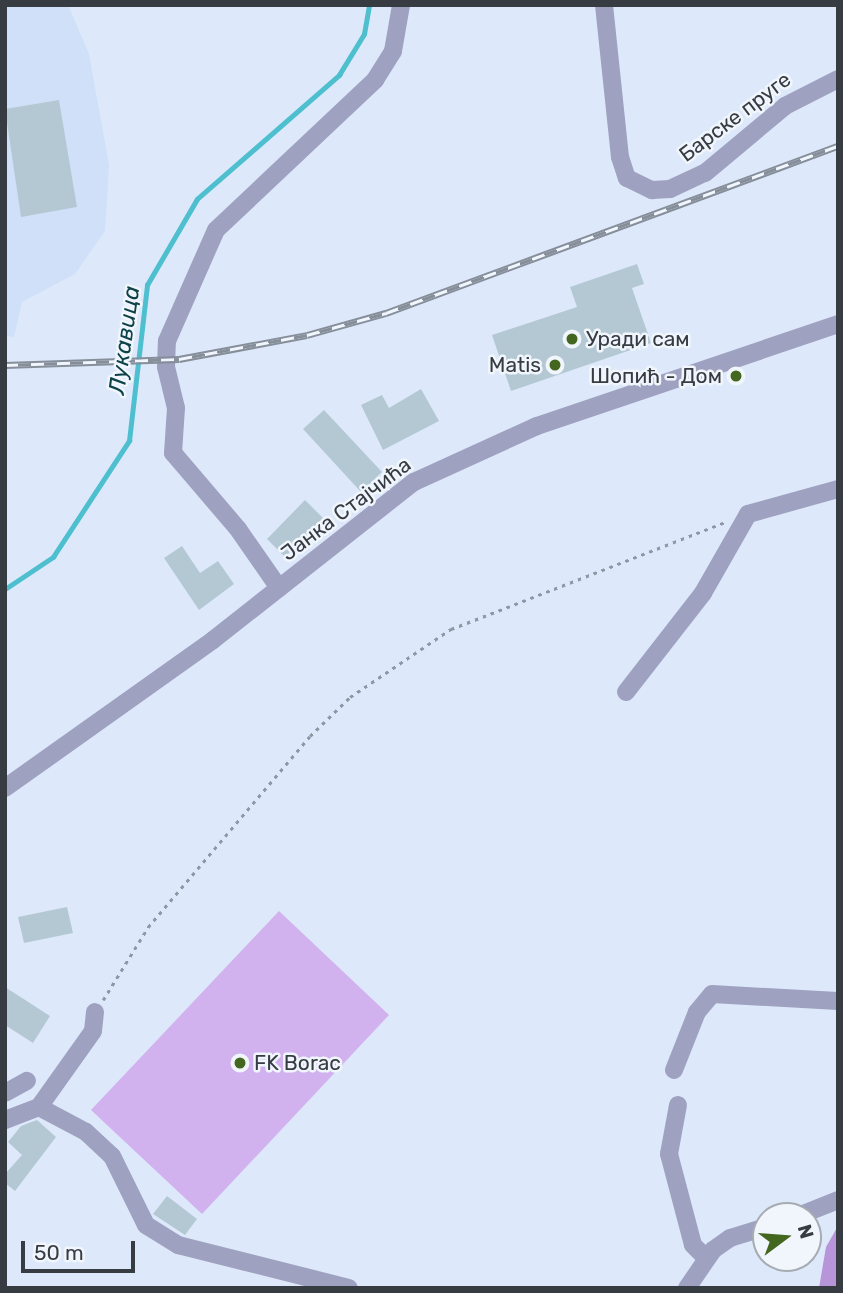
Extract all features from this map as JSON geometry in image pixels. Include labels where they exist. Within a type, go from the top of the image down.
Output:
[{"type":"street","points":[[279,588],[238,529],[173,453],[176,408],[165,358],[167,341],[216,230],[307,149],[382,72],[397,39],[401,5]]},
{"type":"street","name":"Барске пруге","points":[[604,5],[620,158],[627,178],[652,190],[670,189],[705,173],[785,106],[838,79]]},
{"type":"street","name":"Јанка Стајчића","points":[[5,788],[279,588],[414,482],[537,426],[838,324]]},
{"type":"street","points":[[626,692],[703,593],[748,514],[838,489]]},
{"type":"street","points":[[674,1070],[696,1012],[712,993],[838,1000]]},
{"type":"street","points":[[5,1120],[39,1107],[93,1031],[96,1012]]},
{"type":"street","points":[[5,1093],[27,1081]]},
{"type":"street","points":[[678,1105],[668,1154],[693,1245],[706,1258]]},
{"type":"street","points":[[39,1107],[86,1132],[112,1157],[146,1225],[178,1245],[349,1288]]},
{"type":"street","points":[[687,1288],[706,1258],[730,1238],[752,1231]]},
{"type":"path","points":[[96,1012],[148,927],[310,736],[360,689],[450,629],[748,514]]},
{"type":"shaded area","points":[[5,5],[68,5],[89,54],[109,165],[105,231],[75,274],[22,302],[14,337],[5,336]]},
{"type":"shaded area","name":"FK Borac","points":[[279,911],[389,1015],[202,1214],[91,1110]]},
{"type":"shaded area","points":[[838,1226],[838,1288],[819,1288],[826,1247]]},
{"type":"building","points":[[59,100],[77,207],[21,217],[5,109]]},
{"type":"building","name":"Уради сам","points":[[637,264],[644,284],[632,288],[651,343],[511,391],[492,335],[577,307],[570,287]]},
{"type":"building","points":[[421,389],[439,421],[383,450],[361,405],[382,395],[389,408]]},
{"type":"building","points":[[324,410],[382,472],[361,492],[303,429]]},
{"type":"building","points":[[305,500],[323,518],[285,557],[267,539]]},
{"type":"building","points":[[182,546],[200,573],[218,561],[234,584],[199,610],[164,558]]},
{"type":"building","points":[[67,907],[73,933],[24,943],[18,917]]},
{"type":"building","points":[[5,987],[50,1016],[33,1043],[5,1025]]},
{"type":"building","points":[[37,1120],[56,1137],[15,1191],[5,1183],[5,1174],[22,1155],[8,1142],[21,1126]]},
{"type":"building","points":[[167,1196],[197,1219],[185,1235],[153,1214]]},
{"type":"waterway","name":"Лукавица","points":[[5,589],[53,557],[129,441],[147,285],[197,199],[339,75],[364,34],[369,5]]},
{"type":"railway","points":[[5,365],[179,359],[307,335],[386,313],[838,146]]},
{"type":"place","name":"Уради сам","points":[[572,339]]},
{"type":"place","name":"Matis","points":[[555,365]]},
{"type":"place","name":"Шопић - Дом","points":[[736,376]]},
{"type":"place","name":"FK Borac","points":[[240,1063]]}]
